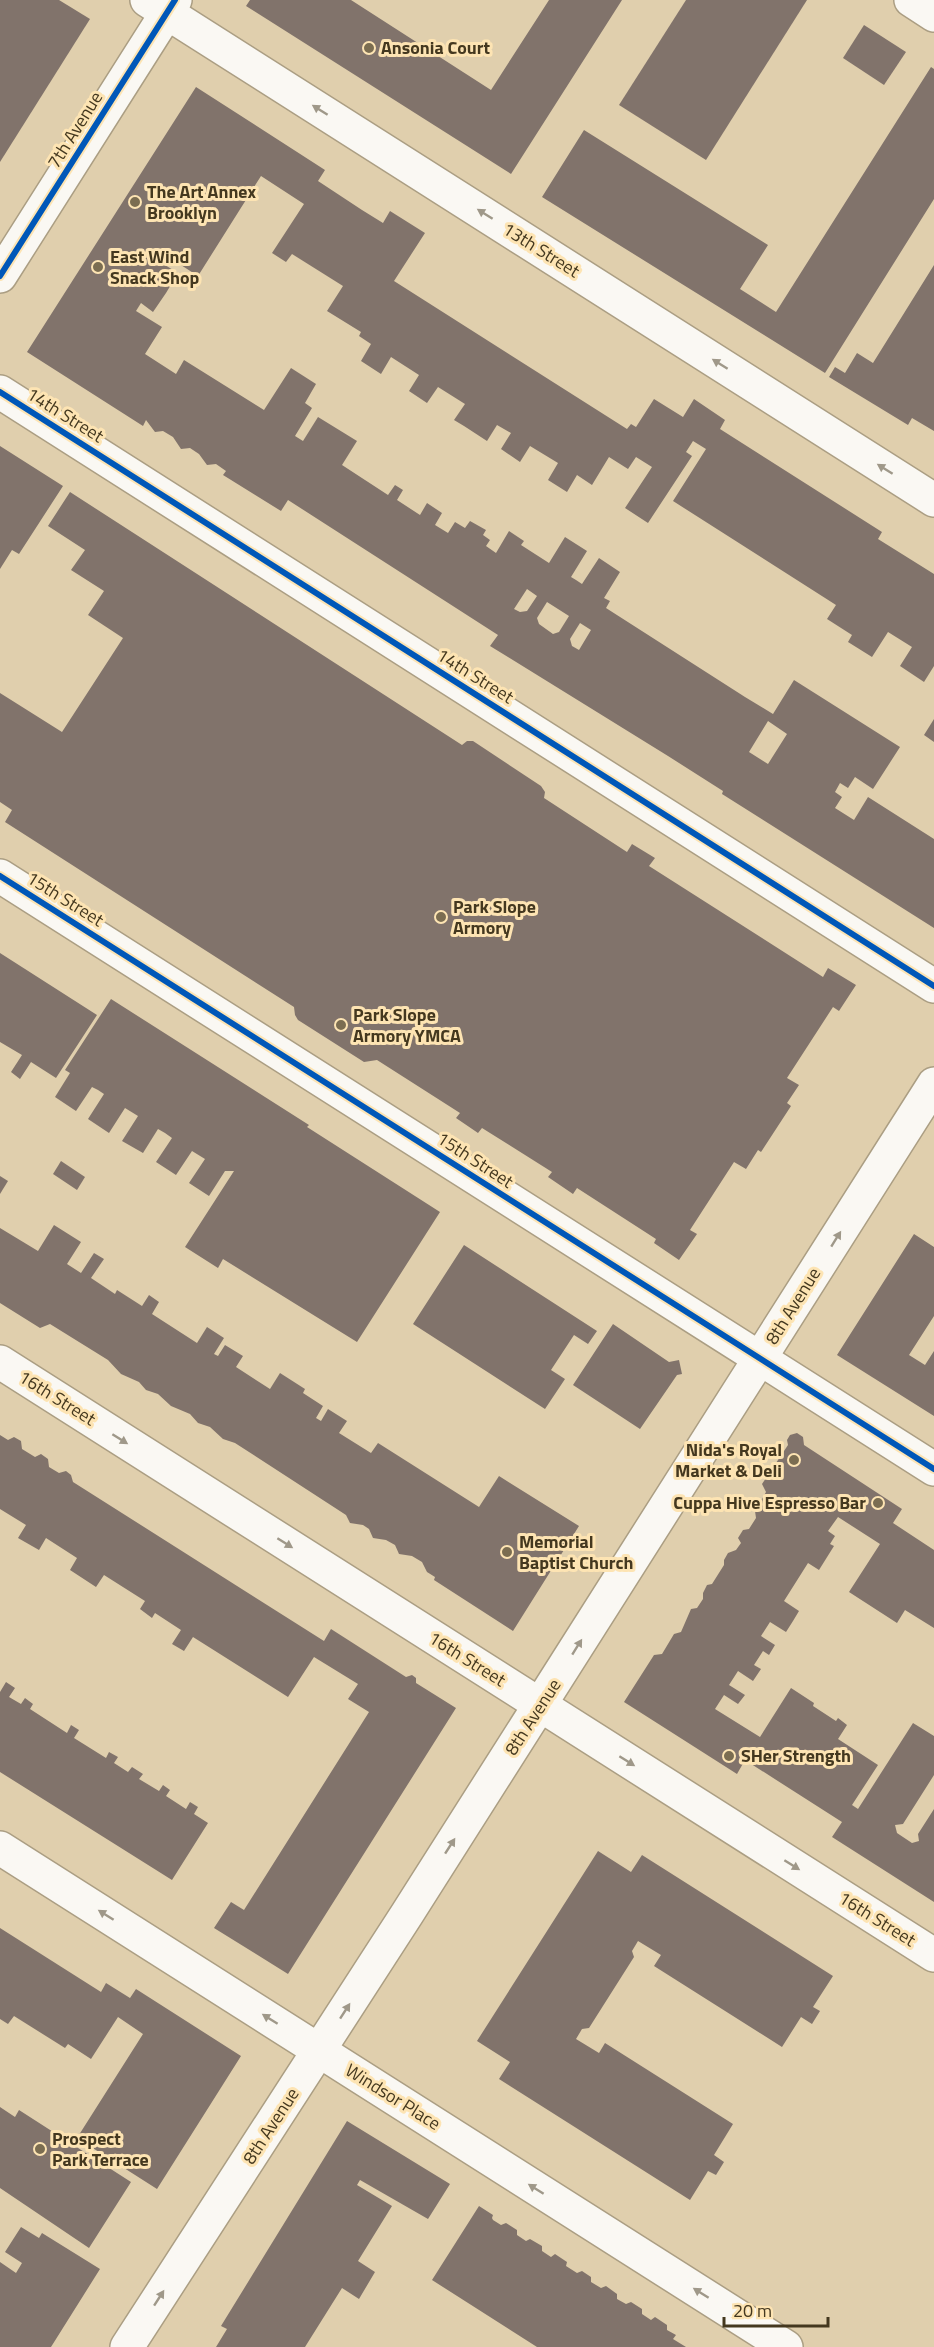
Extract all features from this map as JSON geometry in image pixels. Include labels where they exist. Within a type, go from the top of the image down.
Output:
[{"type":"street","points":[[911,0],[934,15]]},
{"type":"street","name":"7th Avenue","points":[[0,276],[163,4]]},
{"type":"street","name":"13th Street","points":[[163,4],[934,500]]},
{"type":"street","name":"14th Street","points":[[0,392],[934,986]]},
{"type":"street","name":"15th Street","points":[[0,876],[934,1468]]},
{"type":"street","name":"8th Avenue","points":[[127,2347],[320,2051],[934,1084]]},
{"type":"street","name":"16th Street","points":[[0,1362],[934,1955]]},
{"type":"street","name":"Windsor Place","points":[[0,1848],[786,2347]]},
{"type":"building","points":[[0,0],[59,0],[90,19],[0,162]]},
{"type":"building","name":"Ansonia Court","points":[[250,0],[351,0],[491,90],[549,0],[622,0],[511,174],[246,6]]},
{"type":"building","points":[[686,0],[807,0],[706,160],[619,105]]},
{"type":"building","points":[[864,25],[906,52],[884,85],[843,58]]},
{"type":"building","points":[[931,67],[934,69],[934,199],[825,373],[542,197],[584,130],[768,245],[740,289],[776,312]]},
{"type":"building","points":[[196,87],[325,170],[318,181],[362,210],[383,223],[390,211],[425,233],[394,281],[627,429],[631,424],[636,427],[654,399],[683,417],[694,399],[725,420],[720,429],[882,532],[878,539],[934,574],[934,666],[924,682],[900,666],[912,647],[888,632],[872,657],[848,642],[852,635],[827,619],[836,605],[673,501],[706,449],[693,441],[686,452],[692,456],[648,523],[625,508],[652,467],[636,457],[628,469],[609,457],[592,485],[577,475],[567,492],[548,480],[558,463],[530,446],[520,462],[501,449],[511,433],[497,425],[487,441],[454,420],[465,404],[438,387],[427,403],[409,391],[419,375],[391,357],[381,374],[361,361],[371,344],[359,336],[361,332],[327,311],[343,286],[292,254],[286,262],[272,253],[304,204],[261,176],[198,276],[170,258],[165,265],[178,273],[166,293],[153,312],[141,303],[136,311],[162,327],[145,354],[176,374],[184,360],[264,410],[291,368],[316,384],[305,403],[312,408],[295,436],[303,441],[318,417],[357,441],[342,465],[388,495],[395,485],[403,490],[397,500],[420,515],[427,503],[442,513],[435,525],[448,533],[455,522],[465,528],[470,521],[486,530],[483,535],[490,540],[486,546],[496,553],[509,531],[524,541],[521,545],[549,563],[565,537],[587,551],[571,577],[582,584],[599,558],[620,572],[604,598],[610,601],[606,608],[745,697],[773,714],[794,680],[900,747],[873,789],[855,777],[848,788],[840,783],[835,792],[842,797],[835,808],[854,820],[868,797],[934,839],[934,928],[722,794],[723,791],[668,756],[490,646],[498,635],[288,500],[281,511],[223,475],[226,471],[216,464],[207,465],[199,454],[190,448],[181,449],[173,437],[163,431],[155,432],[146,420],[143,426],[27,352]],"holes":[[[527,589],[537,596],[527,611],[520,612],[514,609]],[[547,602],[569,616],[559,632],[553,634],[539,624],[537,618]],[[580,623],[591,630],[579,650],[572,646],[570,639]],[[768,721],[787,734],[768,764],[749,752]]]},
{"type":"building","points":[[934,265],[934,431],[912,418],[908,425],[829,377],[835,367],[845,373],[857,353],[873,363]]},
{"type":"building","points":[[0,446],[63,486],[19,554],[12,550],[0,569]]},
{"type":"building","name":"Park Slope Armory","points":[[70,492],[462,745],[467,741],[473,741],[541,786],[545,792],[544,798],[627,852],[632,844],[655,858],[649,866],[823,977],[828,968],[856,985],[839,1011],[833,1007],[787,1078],[799,1085],[787,1103],[791,1106],[761,1152],[758,1150],[746,1169],[734,1162],[690,1230],[697,1234],[679,1260],[654,1243],[656,1239],[577,1188],[573,1194],[548,1177],[552,1172],[482,1128],[478,1133],[456,1118],[460,1113],[377,1060],[364,1062],[298,1020],[294,1007],[5,822],[12,810],[0,802],[0,693],[62,732],[123,638],[88,615],[104,591],[71,570],[85,550],[48,526]]},
{"type":"building","points":[[934,719],[934,742],[924,735]]},
{"type":"building","points":[[0,953],[97,1015],[56,1078],[31,1062],[20,1079],[11,1072],[22,1055],[0,1042]]},
{"type":"building","points":[[111,999],[309,1125],[307,1127],[440,1212],[357,1342],[223,1259],[218,1268],[185,1247],[234,1171],[225,1171],[209,1196],[189,1183],[205,1159],[192,1151],[176,1175],[156,1162],[172,1138],[165,1133],[158,1129],[143,1153],[122,1141],[138,1116],[125,1108],[109,1133],[88,1119],[104,1094],[98,1090],[92,1087],[76,1111],[55,1097],[70,1073],[65,1070]]},
{"type":"building","points":[[61,1161],[85,1177],[77,1190],[53,1174]]},
{"type":"building","points":[[0,1176],[8,1181],[0,1194]]},
{"type":"building","points":[[54,1225],[81,1242],[67,1264],[81,1273],[94,1253],[104,1259],[91,1278],[115,1294],[117,1290],[142,1306],[149,1295],[159,1302],[152,1314],[197,1343],[207,1327],[224,1338],[214,1354],[218,1356],[225,1345],[243,1356],[236,1367],[270,1389],[280,1373],[305,1389],[303,1393],[323,1406],[316,1418],[321,1421],[328,1409],[347,1421],[339,1433],[371,1453],[378,1443],[479,1507],[499,1476],[579,1526],[513,1631],[434,1580],[435,1577],[427,1572],[422,1562],[412,1556],[399,1554],[395,1545],[386,1540],[373,1538],[369,1529],[363,1525],[350,1523],[346,1515],[235,1443],[223,1439],[210,1427],[198,1423],[190,1414],[171,1406],[158,1394],[146,1390],[139,1382],[121,1374],[108,1360],[50,1324],[40,1328],[0,1303],[0,1228],[38,1251]]},
{"type":"building","points":[[914,1234],[934,1247],[934,1316],[909,1355],[925,1365],[934,1351],[934,1416],[837,1355]]},
{"type":"building","points":[[464,1245],[597,1331],[588,1344],[574,1335],[551,1370],[565,1379],[545,1409],[413,1324]]},
{"type":"building","points":[[613,1324],[669,1362],[679,1360],[682,1374],[677,1375],[640,1429],[573,1385]]},
{"type":"building","points":[[797,1433],[803,1437],[804,1445],[902,1509],[893,1523],[934,1550],[934,1628],[905,1610],[897,1623],[849,1592],[880,1544],[838,1517],[828,1531],[835,1536],[830,1544],[834,1546],[819,1570],[808,1563],[784,1601],[799,1611],[786,1632],[770,1622],[761,1636],[775,1645],[769,1655],[763,1651],[754,1665],[761,1669],[753,1681],[738,1671],[729,1685],[745,1695],[738,1704],[724,1695],[715,1709],[760,1737],[791,1688],[836,1721],[838,1718],[847,1725],[838,1739],[878,1765],[852,1805],[858,1809],[913,1723],[934,1736],[934,1775],[903,1824],[895,1825],[897,1833],[912,1843],[919,1841],[918,1834],[934,1809],[934,1902],[832,1837],[842,1822],[745,1760],[737,1774],[624,1702],[654,1655],[662,1654],[674,1634],[681,1632],[691,1609],[697,1608],[703,1599],[707,1585],[712,1584],[724,1565],[728,1553],[736,1550],[741,1543],[738,1538],[743,1530],[749,1529],[756,1518],[755,1511],[766,1492],[762,1484],[788,1445],[787,1440],[790,1435]]},
{"type":"building","points":[[0,1435],[8,1440],[14,1437],[21,1441],[22,1449],[35,1457],[41,1454],[48,1459],[49,1467],[59,1473],[66,1471],[71,1475],[73,1482],[324,1641],[331,1629],[406,1677],[412,1675],[416,1678],[416,1683],[456,1708],[288,1974],[214,1928],[231,1902],[244,1910],[369,1712],[348,1699],[358,1684],[314,1657],[288,1697],[193,1637],[184,1651],[172,1644],[181,1630],[155,1613],[152,1618],[140,1609],[145,1601],[104,1575],[96,1587],[70,1570],[77,1558],[46,1538],[39,1550],[18,1538],[26,1525],[0,1509]]},
{"type":"building","points":[[6,1682],[15,1688],[9,1697],[21,1704],[25,1698],[33,1704],[30,1709],[67,1733],[71,1725],[79,1730],[74,1738],[106,1758],[109,1752],[118,1757],[114,1763],[128,1772],[132,1767],[143,1774],[139,1779],[159,1791],[163,1785],[170,1790],[166,1796],[186,1809],[190,1802],[198,1807],[194,1814],[208,1823],[172,1880],[0,1772],[0,1692]]},
{"type":"building","points":[[598,1851],[631,1872],[642,1855],[833,1976],[813,2007],[820,2011],[812,2024],[801,2017],[782,2047],[654,1966],[661,1955],[638,1941],[632,1951],[634,1957],[589,2028],[582,2029],[576,2039],[599,2053],[605,2043],[733,2124],[714,2155],[724,2162],[716,2175],[708,2171],[690,2200],[499,2079],[510,2062],[477,2041]]},
{"type":"building","points":[[0,1928],[101,1992],[106,1983],[130,1998],[136,1989],[241,2056],[157,2189],[77,2138],[143,2034],[118,2017],[91,2059],[68,2044],[65,2048],[14,2016],[8,2024],[0,2019]]},
{"type":"building","name":"Prospect Park Terrace","points":[[0,2107],[15,2117],[19,2110],[131,2182],[89,2248],[0,2188]]},
{"type":"building","points":[[347,2121],[450,2184],[428,2219],[360,2180],[357,2185],[392,2206],[358,2261],[375,2272],[359,2299],[342,2288],[305,2347],[216,2347],[227,2329],[221,2326]]},
{"type":"building","points":[[479,2206],[493,2215],[493,2220],[501,2225],[506,2223],[517,2230],[517,2235],[526,2241],[530,2239],[542,2246],[542,2251],[551,2257],[555,2254],[567,2262],[566,2266],[577,2273],[582,2271],[591,2277],[591,2282],[601,2288],[606,2286],[617,2294],[617,2299],[626,2304],[631,2302],[642,2309],[642,2314],[651,2320],[655,2317],[667,2325],[667,2330],[676,2335],[673,2339],[686,2347],[537,2347],[432,2280]]},
{"type":"building","points":[[21,2227],[39,2238],[42,2233],[100,2269],[51,2347],[0,2347],[0,2262],[16,2273],[22,2263],[5,2252]]},
{"type":"cycle path","points":[[0,276],[175,0]]},
{"type":"cycle path","points":[[0,392],[934,986]]},
{"type":"cycle path","points":[[0,876],[934,1469]]},
{"type":"place","name":"Ansonia Court","points":[[369,48]]},
{"type":"place","name":"The Art Annex Brooklyn","points":[[135,202]]},
{"type":"place","name":"East Wind Snack Shop","points":[[98,267]]},
{"type":"place","name":"Park Slope Armory","points":[[441,917]]},
{"type":"place","name":"Park Slope Armory YMCA","points":[[341,1025]]},
{"type":"place","name":"Nida's Royal Market & Deli","points":[[794,1460]]},
{"type":"place","name":"Cuppa Hive Espresso Bar","points":[[878,1503]]},
{"type":"place","name":"Memorial Baptist Church","points":[[507,1552]]},
{"type":"place","name":"SHer Strength","points":[[729,1756]]},
{"type":"place","name":"Prospect Park Terrace","points":[[40,2149]]}]
